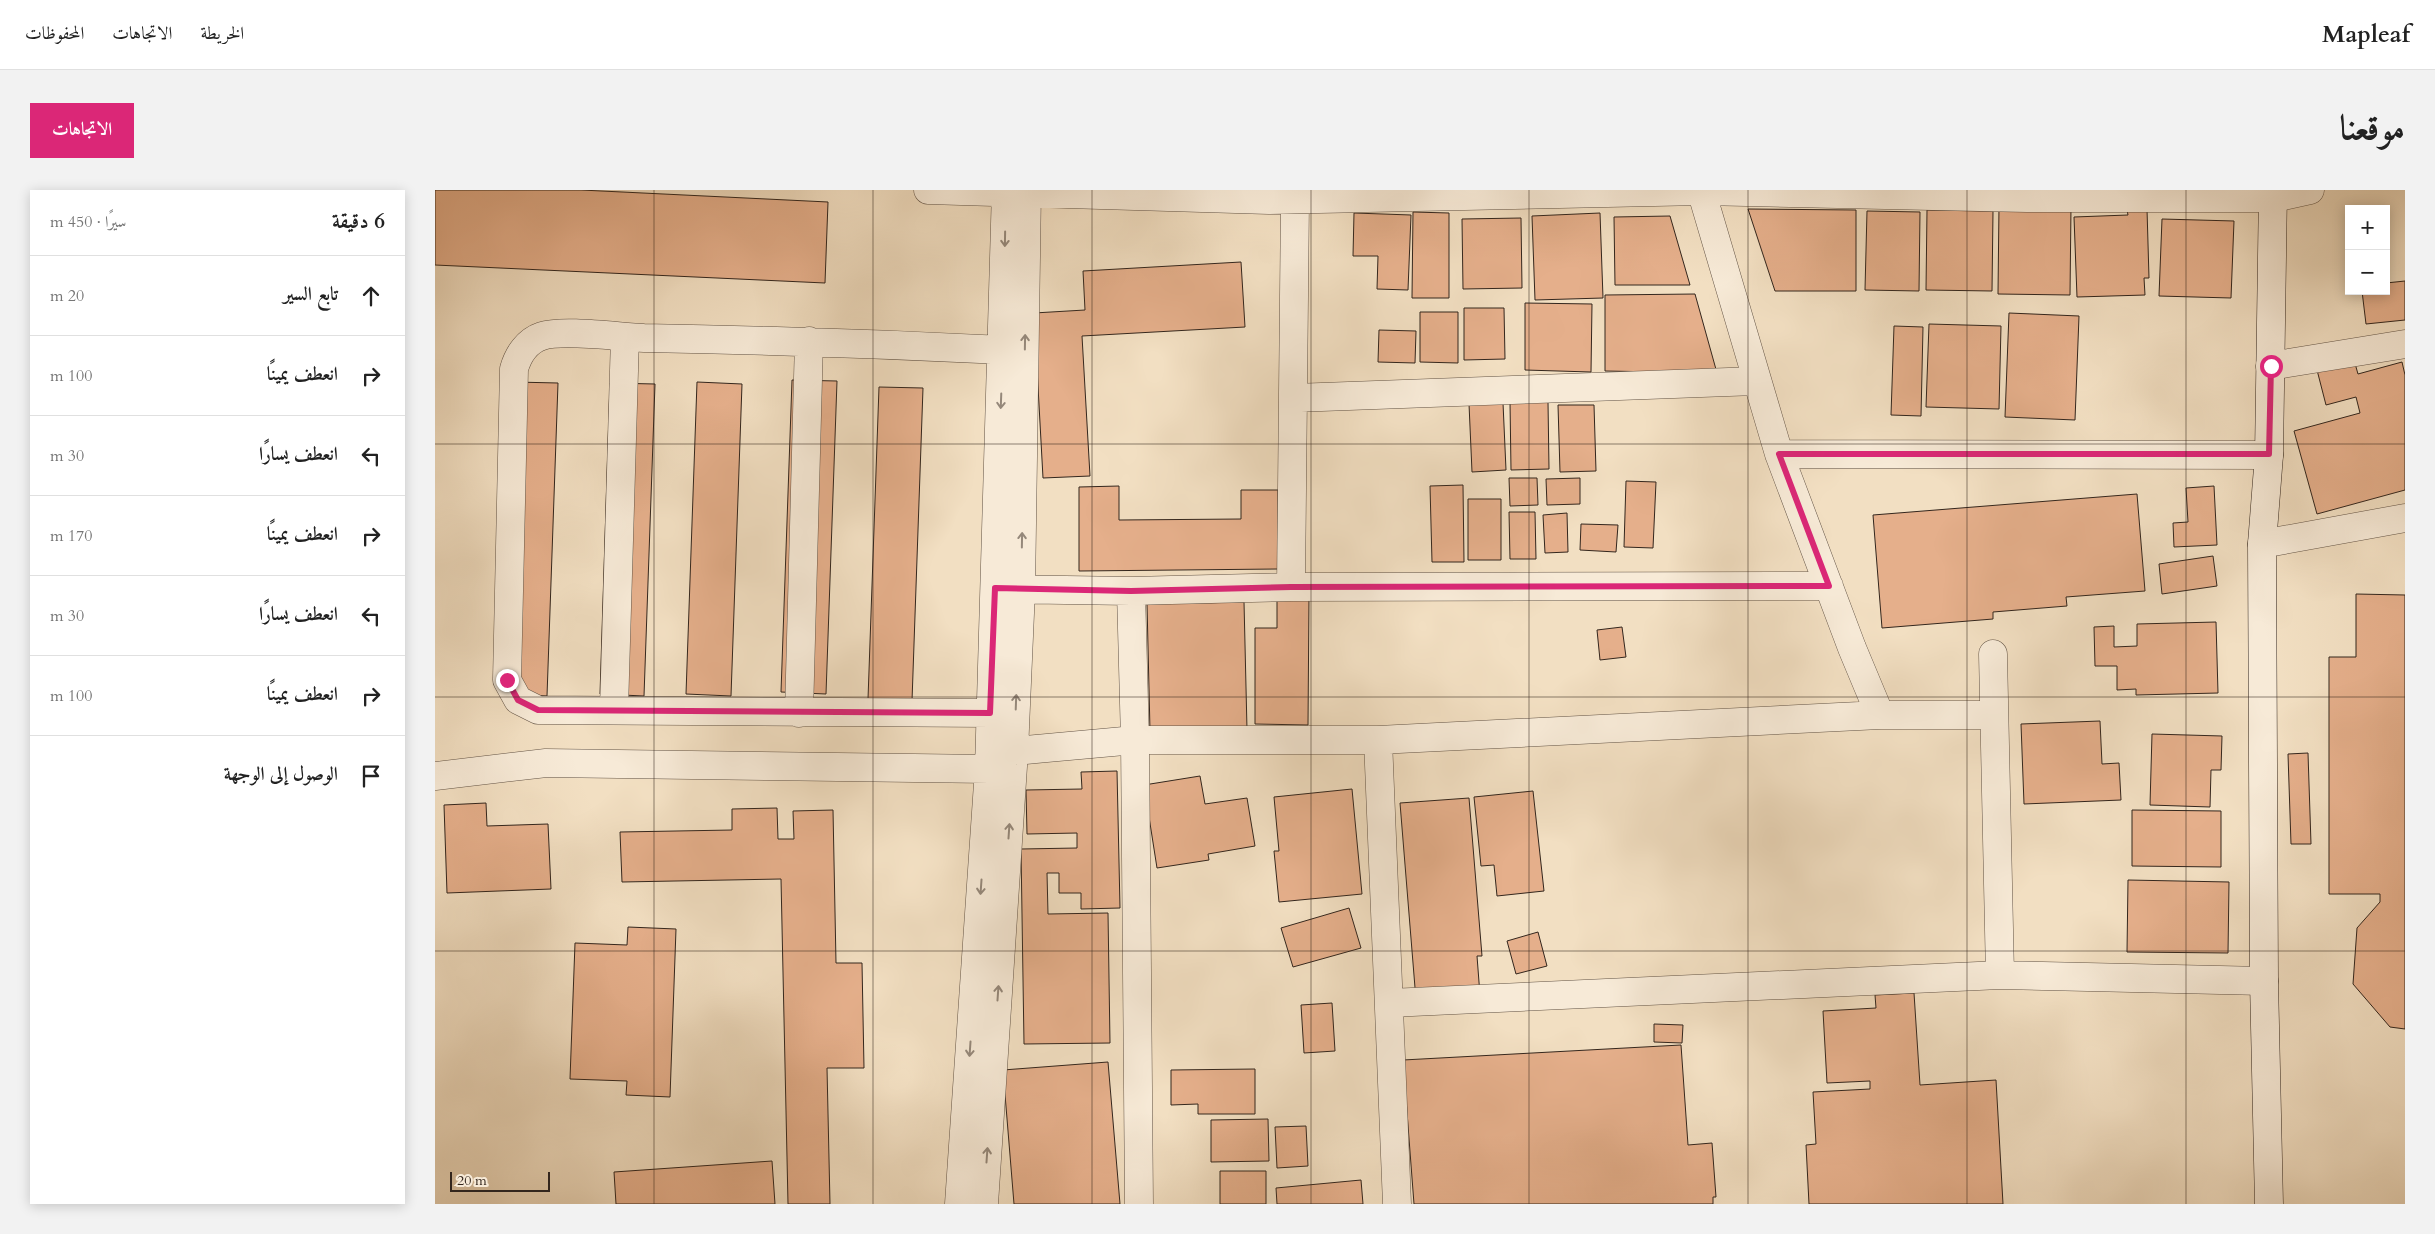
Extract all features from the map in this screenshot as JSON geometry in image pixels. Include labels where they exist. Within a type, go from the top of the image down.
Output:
[{"type":"street","points":[[928,190],[1278,196],[1702,191],[2027,198],[2273,194],[2310,190]]},
{"type":"street","points":[[1702,191],[1756,381],[1779,454],[1880,715]]},
{"type":"street","points":[[984,1204],[1014,751],[1008,589],[1003,350],[1017,192]]},
{"type":"street","points":[[959,1204],[989,769],[990,713],[1008,589],[1017,192]]},
{"type":"street","points":[[2269,1204],[2264,981],[2262,544],[2269,454],[2273,194]]},
{"type":"street","points":[[1278,196],[1294,398],[1291,587]]},
{"type":"street","points":[[990,713],[799,713],[614,709],[538,710],[518,700],[507,680],[514,369],[518,355],[541,336],[558,334],[809,341],[1003,350]]},
{"type":"street","points":[[614,709],[625,337]]},
{"type":"street","points":[[799,713],[809,341]]},
{"type":"street","points":[[2271,366],[2405,344]]},
{"type":"street","points":[[1294,398],[1756,381]]},
{"type":"street","points":[[1779,454],[2269,454]]},
{"type":"street","points":[[2262,544],[2405,518]]},
{"type":"street","points":[[1008,589],[1131,591],[1291,587],[1829,586]]},
{"type":"street","points":[[1131,591],[1135,740],[1139,1204]]},
{"type":"street","points":[[1993,654],[2000,975]]},
{"type":"street","points":[[435,776],[546,763],[989,769],[1014,751],[1135,740],[1378,740],[1880,715],[1994,715]]},
{"type":"street","points":[[1378,740],[1397,1204]]},
{"type":"street","points":[[1390,1002],[2000,975],[2264,981]]},
{"type":"building","points":[[435,190],[581,190],[828,202],[825,283],[435,265]]},
{"type":"building","points":[[1999,206],[2071,207],[2070,295],[1998,294]]},
{"type":"building","points":[[1748,209],[1856,210],[1856,291],[1775,291]]},
{"type":"building","points":[[2147,209],[2149,278],[2144,278],[2145,295],[2077,297],[2074,217],[2128,215],[2127,210]]},
{"type":"building","points":[[1927,210],[1993,211],[1992,291],[1926,290]]},
{"type":"building","points":[[1867,211],[1920,212],[1919,291],[1865,290]]},
{"type":"building","points":[[1413,212],[1449,213],[1449,298],[1412,298]]},
{"type":"building","points":[[1354,213],[1411,215],[1408,290],[1377,289],[1378,256],[1353,256]]},
{"type":"building","points":[[1600,213],[1603,298],[1535,300],[1532,216]]},
{"type":"building","points":[[1670,216],[1690,285],[1615,285],[1614,217]]},
{"type":"building","points":[[1521,218],[1522,288],[1463,289],[1462,219]]},
{"type":"building","points":[[2162,219],[2234,221],[2231,298],[2159,296]]},
{"type":"building","points":[[1241,262],[1245,327],[1082,336],[1090,476],[1043,478],[1034,313],[1085,310],[1083,271]]},
{"type":"building","points":[[2405,281],[2405,320],[2366,324],[2362,295],[2390,295],[2390,283]]},
{"type":"building","points":[[1695,294],[1717,373],[1605,371],[1605,295]]},
{"type":"building","points":[[1525,303],[1592,304],[1591,372],[1525,370]]},
{"type":"building","points":[[1464,308],[1504,308],[1505,359],[1464,360]]},
{"type":"building","points":[[1420,312],[1458,312],[1458,363],[1420,362]]},
{"type":"building","points":[[2009,313],[2079,316],[2075,420],[2005,417]]},
{"type":"building","points":[[1929,324],[2001,326],[1999,409],[1926,407]]},
{"type":"building","points":[[1894,326],[1923,327],[1921,416],[1891,415]]},
{"type":"building","points":[[1379,330],[1416,331],[1415,363],[1378,362]]},
{"type":"building","points":[[2354,360],[2358,374],[2402,362],[2405,375],[2405,490],[2317,514],[2294,431],[2360,413],[2356,397],[2326,405],[2317,370]]},
{"type":"building","points":[[792,380],[837,381],[826,694],[781,692]]},
{"type":"building","points":[[514,382],[558,383],[547,696],[503,694]]},
{"type":"building","points":[[697,382],[742,384],[731,696],[686,694]]},
{"type":"building","points":[[610,383],[655,384],[644,696],[600,694]]},
{"type":"building","points":[[879,387],[923,388],[912,701],[868,699]]},
{"type":"building","points":[[1510,402],[1548,402],[1549,469],[1511,470]]},
{"type":"building","points":[[1503,403],[1506,470],[1472,472],[1469,404]]},
{"type":"building","points":[[1558,405],[1594,405],[1596,471],[1560,472]]},
{"type":"building","points":[[1509,478],[1537,478],[1538,505],[1510,506]]},
{"type":"building","points":[[1580,478],[1580,504],[1547,505],[1546,479]]},
{"type":"building","points":[[1626,481],[1656,482],[1653,548],[1624,547]]},
{"type":"building","points":[[1463,485],[1464,562],[1432,562],[1430,486]]},
{"type":"building","points":[[1119,486],[1119,520],[1241,519],[1241,490],[1278,490],[1278,569],[1079,571],[1079,487]]},
{"type":"building","points":[[2214,486],[2217,545],[2174,547],[2173,523],[2188,522],[2186,488]]},
{"type":"building","points":[[2137,494],[2145,591],[2066,597],[2067,606],[1993,612],[1993,619],[1882,628],[1873,515]]},
{"type":"building","points":[[1468,499],[1501,499],[1501,560],[1468,560]]},
{"type":"building","points":[[1509,512],[1535,512],[1536,559],[1510,559]]},
{"type":"building","points":[[1567,513],[1568,552],[1545,553],[1543,515]]},
{"type":"building","points":[[1581,524],[1618,525],[1616,552],[1580,550]]},
{"type":"building","points":[[2213,556],[2217,586],[2162,594],[2159,564]]},
{"type":"building","points":[[2356,594],[2405,595],[2405,1029],[2390,1027],[2353,984],[2357,928],[2380,902],[2380,894],[2329,894],[2329,657],[2356,657]]},
{"type":"building","points":[[1277,595],[1309,595],[1308,725],[1255,724],[1255,628],[1277,628]]},
{"type":"building","points":[[1244,602],[1247,730],[1150,731],[1147,604]]},
{"type":"building","points":[[2216,622],[2218,693],[2136,695],[2136,689],[2117,690],[2117,666],[2095,666],[2094,627],[2114,626],[2114,647],[2137,646],[2137,624]]},
{"type":"building","points":[[1622,627],[1626,657],[1600,660],[1597,630]]},
{"type":"building","points":[[2100,721],[2102,764],[2119,763],[2121,800],[2024,804],[2021,724]]},
{"type":"building","points":[[2152,734],[2222,736],[2221,770],[2211,770],[2210,807],[2150,805]]},
{"type":"building","points":[[2308,753],[2311,844],[2291,844],[2288,754]]},
{"type":"building","points":[[1117,771],[1120,908],[1081,909],[1081,893],[1059,893],[1059,873],[1047,873],[1048,914],[1108,913],[1110,1043],[1024,1044],[1021,849],[1077,848],[1077,833],[1027,834],[1026,790],[1082,789],[1081,772]]},
{"type":"building","points":[[1200,776],[1205,804],[1247,798],[1255,846],[1208,854],[1209,860],[1157,868],[1144,785]]},
{"type":"building","points":[[1352,789],[1362,894],[1279,902],[1274,851],[1279,851],[1274,797]]},
{"type":"building","points":[[1533,791],[1544,891],[1497,896],[1494,865],[1481,866],[1474,797]]},
{"type":"building","points":[[1469,798],[1482,956],[1477,956],[1480,995],[1416,1000],[1400,803]]},
{"type":"building","points":[[486,803],[487,826],[548,824],[551,889],[447,893],[444,805]]},
{"type":"building","points":[[777,808],[778,839],[794,839],[793,811],[833,810],[836,963],[862,963],[864,1068],[827,1068],[830,1204],[788,1204],[781,879],[622,882],[620,832],[732,830],[732,809]]},
{"type":"building","points":[[2132,810],[2221,811],[2221,867],[2132,866]]},
{"type":"building","points":[[2128,880],[2229,882],[2228,953],[2127,952]]},
{"type":"building","points":[[1349,908],[1361,948],[1293,967],[1281,928]]},
{"type":"building","points":[[628,927],[676,929],[670,1097],[626,1095],[627,1081],[570,1079],[575,943],[627,945]]},
{"type":"building","points":[[1538,932],[1547,966],[1516,974],[1507,941]]},
{"type":"building","points":[[1914,993],[1920,1085],[1996,1080],[2003,1204],[1809,1204],[1806,1145],[1816,1144],[1813,1092],[1870,1089],[1870,1081],[1827,1083],[1823,1011],[1876,1008],[1875,995]]},
{"type":"building","points":[[1332,1003],[1335,1051],[1304,1053],[1301,1005]]},
{"type":"building","points":[[1654,1024],[1683,1025],[1682,1043],[1654,1042]]},
{"type":"building","points":[[1681,1045],[1688,1145],[1712,1143],[1716,1197],[1713,1197],[1713,1204],[1414,1204],[1403,1060]]},
{"type":"building","points":[[1108,1062],[1120,1204],[1014,1204],[1003,1070]]},
{"type":"building","points":[[1255,1069],[1255,1114],[1198,1114],[1198,1104],[1171,1105],[1171,1070]]},
{"type":"building","points":[[1268,1119],[1269,1161],[1211,1162],[1211,1120]]},
{"type":"building","points":[[1306,1126],[1308,1166],[1277,1168],[1275,1127]]},
{"type":"building","points":[[772,1161],[775,1204],[616,1204],[614,1172]]},
{"type":"building","points":[[1220,1171],[1266,1171],[1266,1204],[1220,1204]]},
{"type":"building","points":[[1361,1180],[1363,1204],[1277,1204],[1276,1188]]},
{"type":"route","points":[[507,680],[518,700],[538,710],[614,709],[799,713],[990,713],[995,588],[1131,591],[1291,587],[1829,586],[1779,454],[2269,454],[2271,366]]}]
